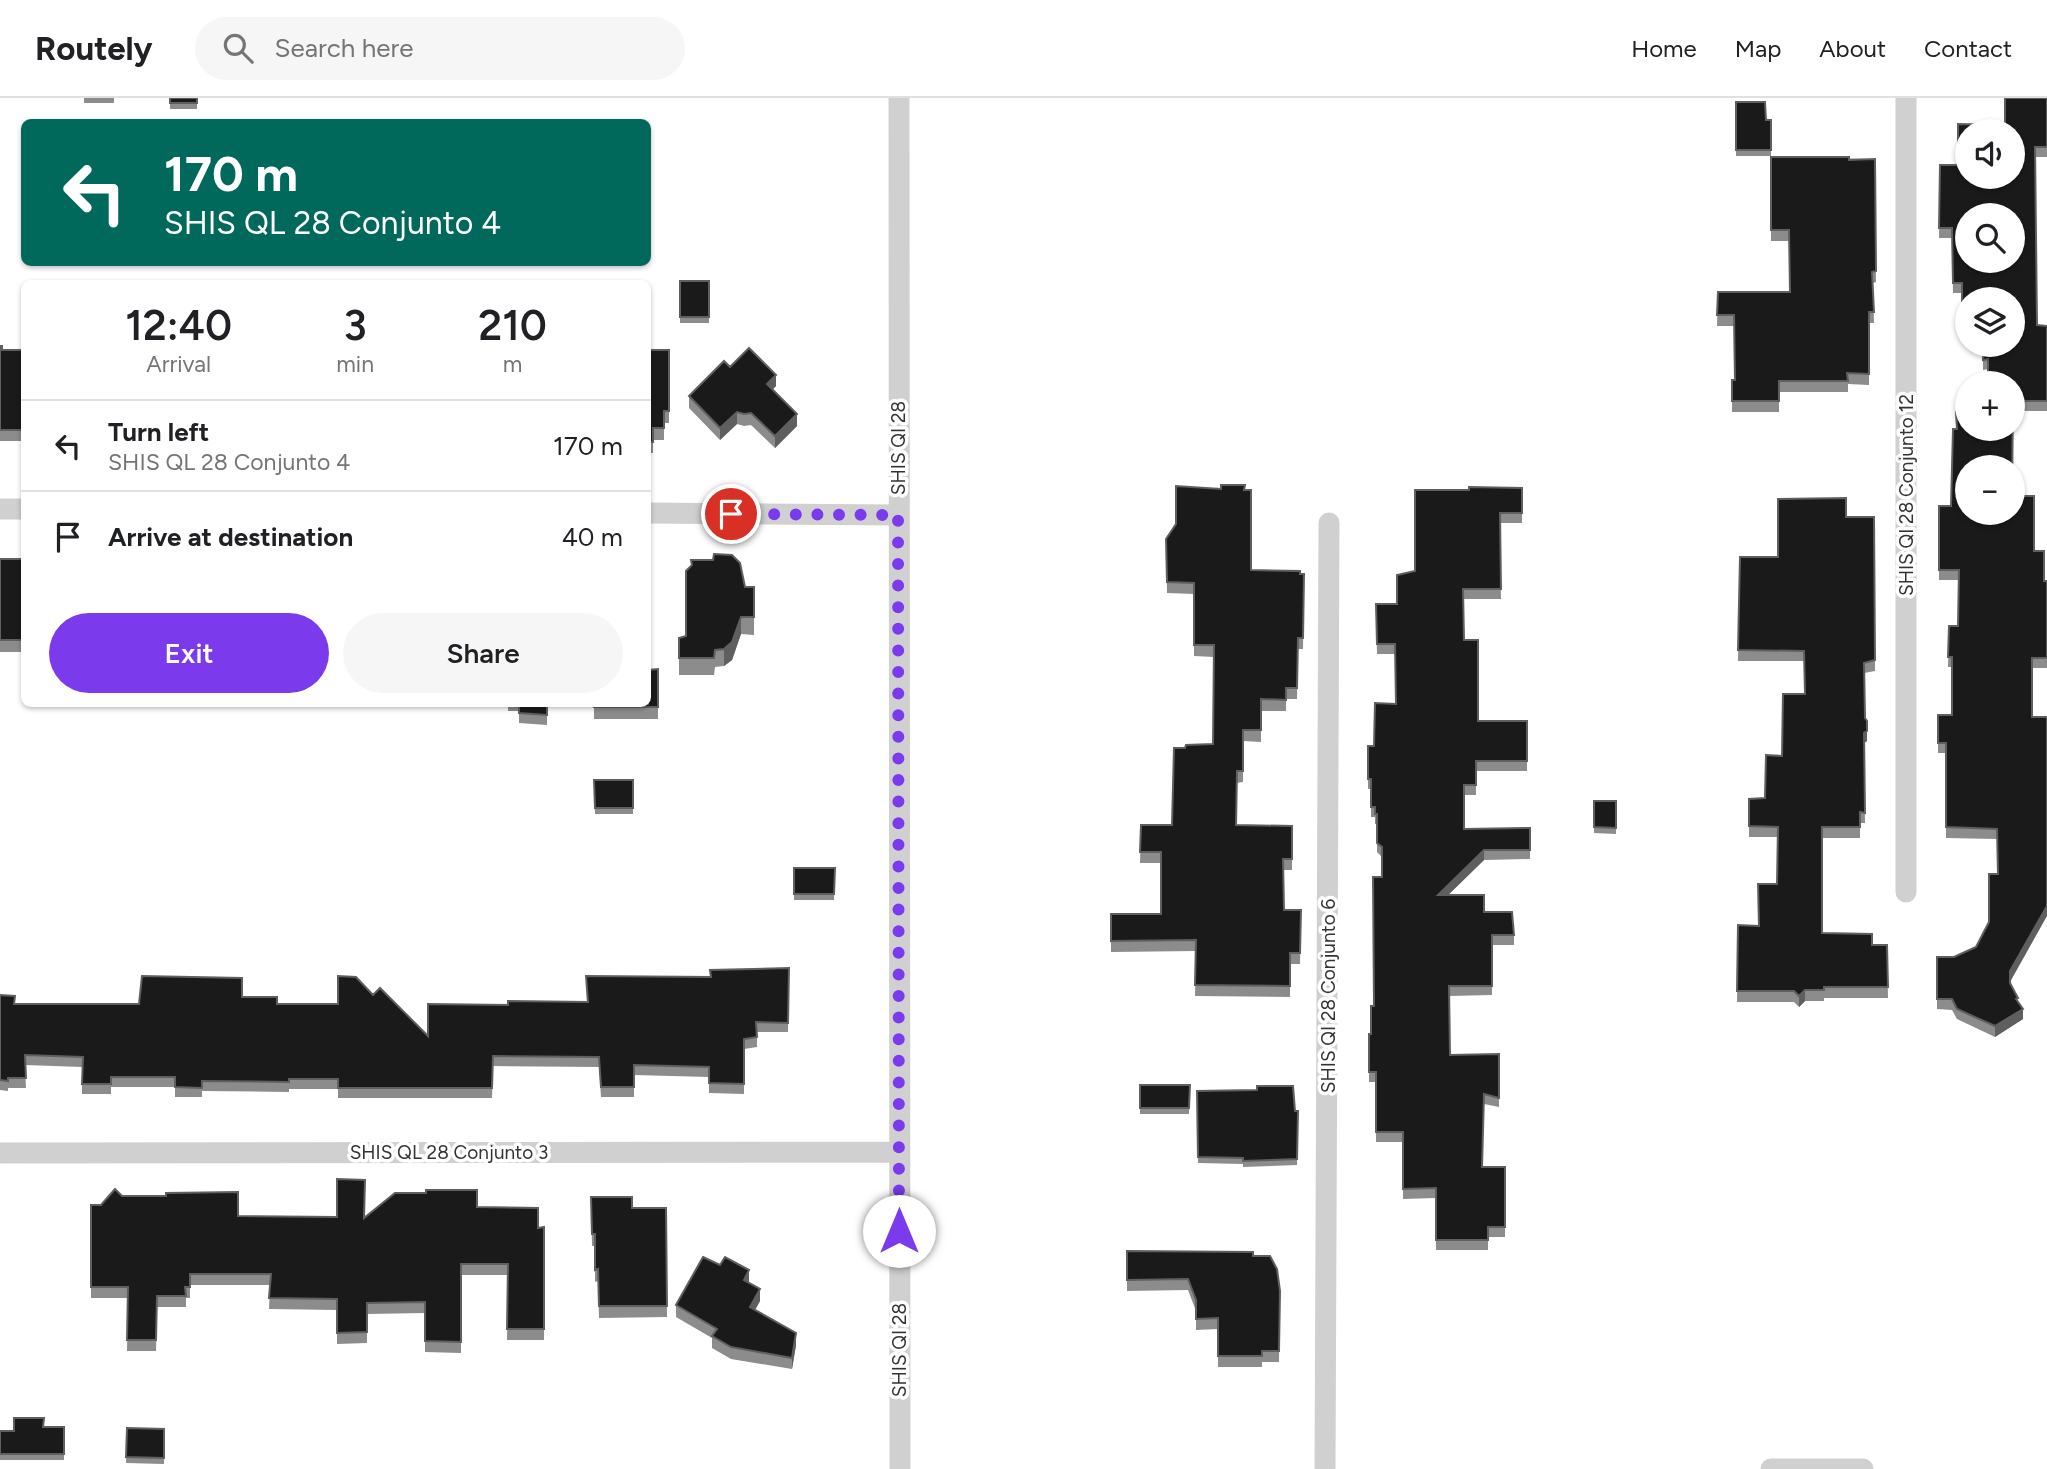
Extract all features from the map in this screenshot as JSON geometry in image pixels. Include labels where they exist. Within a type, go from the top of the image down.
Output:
[{"type":"street","name":"SHIS QI 28","points":[[899,98],[900,1469]]},
{"type":"street","name":"SHIS QI 28 Conjunto 12","points":[[1906,98],[1906,891]]},
{"type":"street","points":[[0,509],[21,509]]},
{"type":"street","points":[[651,513],[898,515]]},
{"type":"street","name":"SHIS QI 28 Conjunto 6","points":[[1325,1469],[1329,523]]},
{"type":"street","name":"SHIS QL 28 Conjunto 3","points":[[0,1153],[899,1152]]},
{"type":"street","points":[[1771,1469],[1859,1469]]},
{"type":"building","points":[[170,98],[197,98],[197,103],[170,103]]},
{"type":"building","points":[[2005,98],[2047,98],[2047,147],[2035,147],[2037,325],[2047,326],[2047,401],[2025,401],[2025,371],[1988,371],[1988,359],[1983,360],[1983,357],[2025,357],[2025,287],[1962,287],[1962,283],[1953,283],[1952,228],[1939,228],[1940,165],[1955,165],[1955,189],[2025,189],[2025,119],[2005,119]]},
{"type":"building","points":[[1736,102],[1765,102],[1766,120],[1771,120],[1771,150],[1736,150]]},
{"type":"building","points":[[1771,157],[1875,159],[1876,271],[1872,272],[1874,312],[1869,312],[1869,374],[1847,373],[1848,381],[1779,381],[1779,401],[1732,401],[1732,380],[1735,380],[1734,315],[1717,315],[1718,292],[1790,292],[1789,230],[1771,230]]},
{"type":"building","points":[[680,281],[709,281],[709,317],[680,317]]},
{"type":"building","points":[[2,346],[2,350],[21,350],[21,430],[0,430]]},
{"type":"building","points":[[749,348],[776,375],[767,384],[797,414],[775,436],[751,413],[737,412],[720,428],[689,396],[724,361],[730,367]]},
{"type":"building","points":[[651,350],[669,350],[669,411],[664,411],[664,428],[653,428],[653,442]]},
{"type":"building","points":[[1953,429],[1955,441],[2013,441],[2012,455],[1955,455],[1955,525],[2025,525],[2025,496],[2034,496],[2034,551],[2044,551],[2044,581],[2047,581],[2047,658],[2032,658],[2032,717],[2047,717],[2047,906],[2010,971],[2010,983],[2023,1009],[1995,1026],[1957,1009],[1952,999],[1937,999],[1937,957],[1954,957],[1976,947],[1989,922],[1989,874],[1998,874],[1997,829],[1946,827],[1946,743],[1938,743],[1938,715],[1952,715],[1949,626],[1958,626],[1959,570],[1939,570],[1939,506],[1951,506]]},
{"type":"building","points":[[1221,485],[1245,485],[1244,490],[1251,490],[1251,570],[1300,571],[1300,574],[1304,574],[1303,638],[1298,638],[1297,688],[1286,688],[1286,700],[1261,699],[1261,730],[1243,730],[1243,771],[1237,771],[1236,825],[1292,826],[1292,859],[1283,859],[1284,910],[1301,910],[1300,953],[1290,953],[1290,986],[1195,985],[1196,940],[1111,941],[1111,914],[1161,914],[1161,852],[1140,852],[1141,825],[1172,825],[1174,748],[1213,744],[1214,645],[1194,645],[1194,583],[1167,582],[1166,539],[1176,524],[1176,486],[1221,489]]},
{"type":"building","points":[[1469,487],[1522,488],[1522,513],[1500,513],[1501,589],[1463,589],[1464,640],[1478,640],[1478,721],[1527,721],[1527,761],[1476,761],[1476,785],[1464,785],[1464,829],[1530,828],[1530,850],[1484,850],[1438,895],[1484,895],[1484,912],[1512,912],[1514,935],[1492,935],[1492,986],[1449,986],[1450,1055],[1499,1054],[1499,1098],[1484,1094],[1482,1167],[1505,1167],[1505,1227],[1488,1227],[1488,1240],[1436,1240],[1436,1188],[1403,1189],[1403,1132],[1376,1132],[1376,1072],[1369,1072],[1369,1034],[1371,1006],[1374,1006],[1373,877],[1382,877],[1382,847],[1377,843],[1377,814],[1375,807],[1371,807],[1368,746],[1374,746],[1375,703],[1396,704],[1395,644],[1377,644],[1376,604],[1397,604],[1397,575],[1415,571],[1415,490],[1469,490]]},
{"type":"building","points":[[1846,498],[1846,517],[1874,517],[1875,660],[1864,663],[1867,721],[1867,731],[1864,733],[1865,813],[1860,812],[1860,827],[1822,827],[1822,933],[1872,934],[1872,945],[1887,945],[1888,987],[1824,987],[1824,990],[1805,990],[1799,996],[1794,991],[1737,991],[1738,925],[1759,926],[1758,884],[1777,884],[1778,827],[1749,826],[1749,799],[1765,798],[1766,755],[1782,756],[1783,694],[1805,694],[1804,651],[1738,650],[1740,557],[1778,557],[1778,499]]},
{"type":"building","points":[[714,554],[732,555],[740,563],[745,587],[754,587],[754,617],[741,617],[732,642],[724,649],[715,650],[714,658],[679,658],[679,638],[686,636],[686,571],[692,565],[691,560],[713,560]]},
{"type":"building","points":[[0,559],[21,559],[21,640],[0,640]]},
{"type":"building","points":[[658,669],[658,707],[651,707],[651,670]]},
{"type":"building","points":[[519,707],[547,707],[547,715],[519,713]]},
{"type":"building","points":[[594,780],[633,780],[633,808],[595,808]]},
{"type":"building","points":[[1594,801],[1616,801],[1616,828],[1594,827]]},
{"type":"building","points":[[794,868],[835,868],[834,894],[794,894]]},
{"type":"building","points":[[789,968],[788,1023],[756,1022],[757,1037],[744,1039],[744,1084],[709,1083],[709,1067],[634,1065],[634,1087],[601,1087],[599,1057],[493,1056],[492,1088],[338,1088],[338,1079],[289,1079],[289,1082],[202,1081],[202,1088],[175,1087],[175,1077],[111,1077],[111,1084],[82,1084],[83,1057],[25,1055],[26,1078],[0,1080],[0,995],[15,996],[14,1004],[139,1004],[142,976],[242,978],[242,997],[277,997],[277,1004],[338,1004],[338,976],[356,977],[373,995],[380,988],[428,1036],[428,1004],[588,1002],[586,976],[711,977],[710,970]]},
{"type":"building","points":[[1140,1085],[1190,1085],[1189,1108],[1140,1108]]},
{"type":"building","points":[[1257,1086],[1293,1086],[1295,1111],[1298,1111],[1297,1159],[1243,1161],[1243,1158],[1198,1157],[1197,1091],[1257,1090]]},
{"type":"building","points":[[337,1179],[365,1180],[364,1218],[395,1193],[426,1193],[426,1190],[477,1190],[477,1207],[538,1208],[538,1228],[544,1227],[544,1329],[507,1329],[508,1264],[461,1264],[461,1342],[425,1341],[425,1302],[367,1303],[367,1332],[337,1333],[337,1299],[269,1298],[271,1274],[190,1274],[190,1287],[185,1287],[186,1296],[157,1296],[156,1340],[127,1340],[128,1287],[91,1287],[91,1205],[101,1205],[115,1189],[122,1196],[238,1192],[238,1216],[337,1217]]},
{"type":"building","points":[[591,1197],[632,1197],[632,1208],[666,1208],[667,1306],[599,1306]]},
{"type":"building","points":[[1127,1251],[1253,1252],[1253,1256],[1270,1256],[1277,1269],[1280,1291],[1279,1351],[1262,1351],[1262,1356],[1218,1356],[1218,1318],[1196,1319],[1196,1300],[1188,1279],[1127,1280]]},
{"type":"building","points":[[703,1257],[720,1265],[725,1257],[749,1270],[744,1280],[760,1289],[750,1307],[796,1333],[792,1358],[731,1347],[712,1336],[717,1329],[676,1305]]},
{"type":"building","points":[[14,1418],[44,1418],[43,1427],[64,1427],[64,1454],[0,1454],[0,1431],[14,1431]]},
{"type":"building","points":[[127,1428],[164,1429],[164,1458],[126,1457]]},
{"type":"route","points":[[731,514],[898,515],[899,1231]]}]
